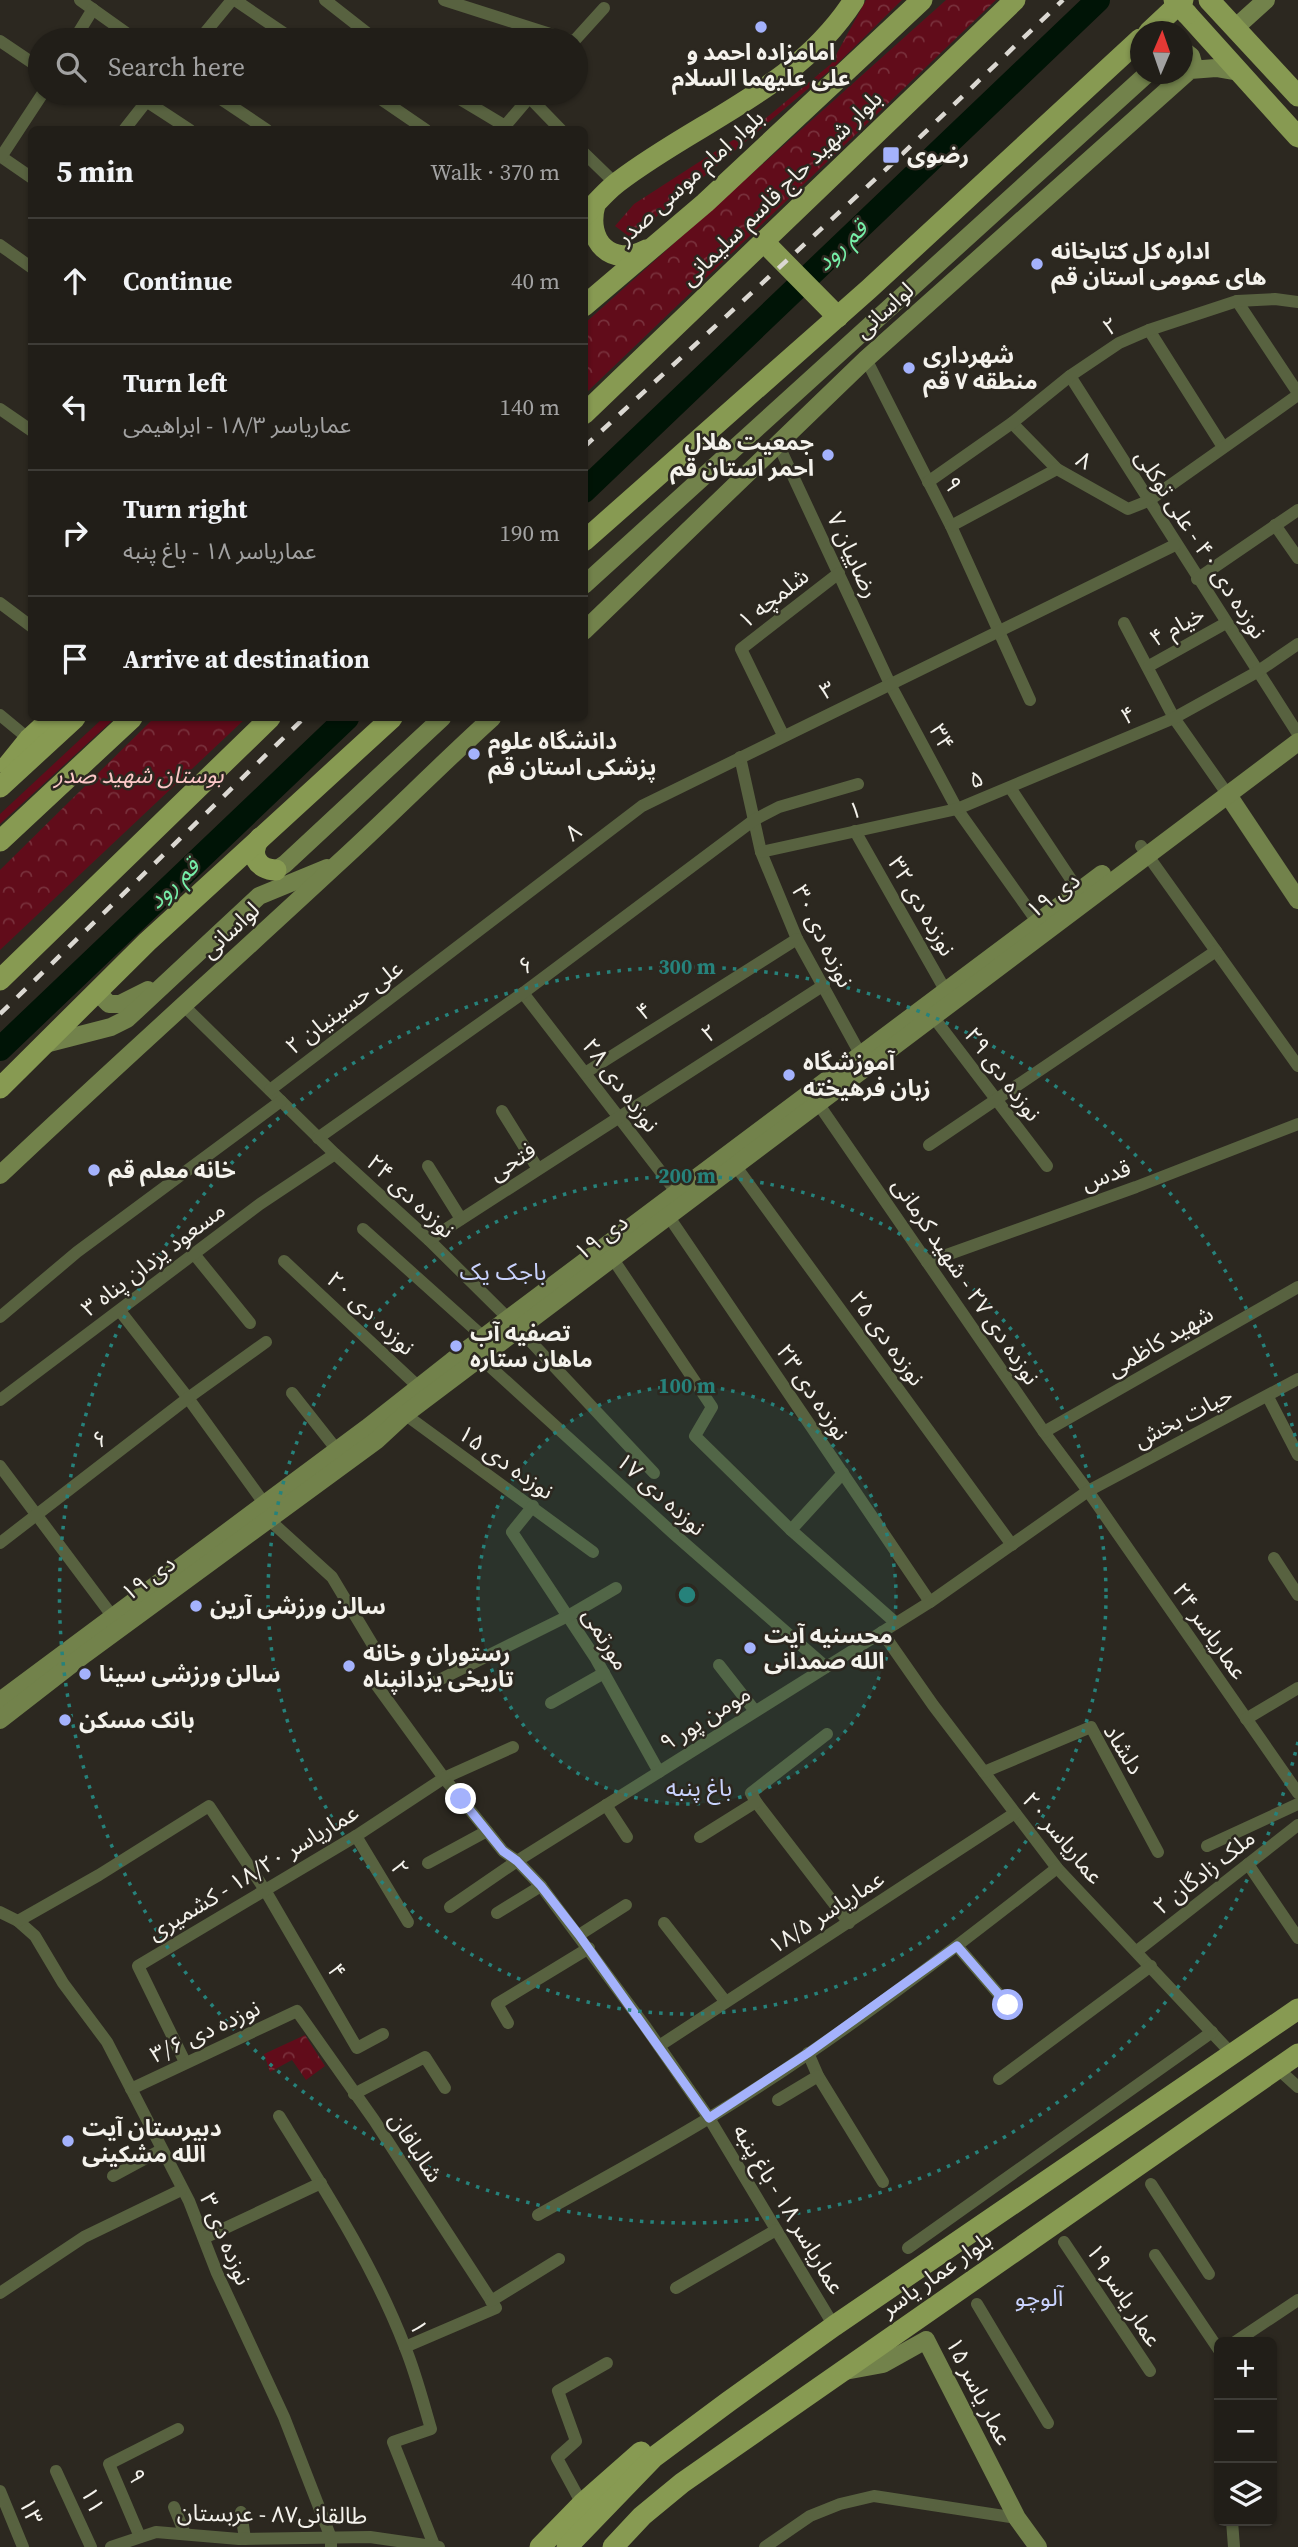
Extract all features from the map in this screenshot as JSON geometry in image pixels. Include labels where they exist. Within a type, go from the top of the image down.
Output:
[{"type":"main road","points":[[837,26],[843,0]]},
{"type":"main road","name":"بلوار امام موسی صدر","points":[[590,210],[616,184],[646,162],[778,81],[815,50],[837,26],[854,0]]},
{"type":"main road","name":"بلوار امام موسی صدر","points":[[588,302],[705,203],[922,0]]},
{"type":"main road","name":"بلوار شهید حاج قاسم سلیمانی","points":[[588,410],[1015,0]]},
{"type":"main road","points":[[1209,0],[1298,96]]},
{"type":"main road","points":[[1235,28],[1266,0]]},
{"type":"main road","points":[[1166,21],[1184,9],[1298,137]]},
{"type":"main road","points":[[588,537],[838,317],[1130,48]]},
{"type":"main road","points":[[1193,70],[1239,72]]},
{"type":"main road","name":"لواسانی","points":[[588,581],[1136,84]]},
{"type":"main road","name":"لواسانی","points":[[588,627],[866,359],[1174,84]]},
{"type":"main road","points":[[590,210],[593,232],[599,243],[610,252],[622,257],[636,256],[648,250]]},
{"type":"main road","points":[[763,242],[838,317]]},
{"type":"main road","points":[[0,775],[29,739],[48,721]]},
{"type":"main road","points":[[0,787],[72,721]]},
{"type":"main road","points":[[0,841],[129,721]]},
{"type":"main road","points":[[0,980],[267,721]]},
{"type":"main road","points":[[0,1088],[147,942],[388,721]]},
{"type":"main road","points":[[260,838],[254,848],[255,859],[262,867],[276,870],[439,721]]},
{"type":"main road","name":"لواسانی","points":[[0,1175],[489,721]]},
{"type":"main road","name":"۱۹ دی","points":[[0,1720],[337,1450],[400,1410],[1297,733]]},
{"type":"main road","points":[[1224,790],[1298,900]]},
{"type":"main road","points":[[46,1044],[111,1027],[127,1019],[259,896],[337,864]]},
{"type":"main road","points":[[97,992],[109,1004],[120,1004],[166,981]]},
{"type":"main road","name":"۱۹ دی","points":[[513,1324],[613,1259],[664,1211]]},
{"type":"main road","name":"۱۹ دی","points":[[0,1701],[263,1510],[377,1440],[400,1410]]},
{"type":"main road","name":"بلوار عمار یاسر","points":[[567,2547],[654,2458],[673,2444],[835,2326],[1298,2009]]},
{"type":"main road","name":"بلوار عمار یاسر","points":[[613,2547],[642,2516],[682,2483],[1298,2054]]},
{"type":"main road","name":"عمار یاسر ۱۵","points":[[842,2371],[883,2364],[926,2340],[1017,2518],[1036,2545]]},
{"type":"main road","name":"بلوار عمار یاسر","points":[[540,2547],[582,2504],[642,2452],[673,2444]]},
{"type":"street","points":[[80,0],[119,28]]},
{"type":"street","points":[[210,28],[234,0],[276,28]]},
{"type":"street","points":[[325,0],[361,28]]},
{"type":"street","points":[[444,0],[532,28]]},
{"type":"street","points":[[586,28],[604,8]]},
{"type":"street","points":[[81,28],[93,9]]},
{"type":"street","points":[[0,41],[28,60]]},
{"type":"street","points":[[28,175],[1,157],[35,105]]},
{"type":"street","points":[[127,126],[143,105]]},
{"type":"street","points":[[159,105],[185,126]]},
{"type":"street","points":[[230,105],[261,126]]},
{"type":"street","points":[[390,105],[420,126]]},
{"type":"street","points":[[470,105],[505,126],[523,105]]},
{"type":"street","points":[[540,105],[558,126]]},
{"type":"street","points":[[588,157],[616,184]]},
{"type":"street","points":[[0,244],[28,265]]},
{"type":"street","points":[[1237,300],[1275,299],[1298,302]]},
{"type":"street","points":[[1148,501],[1298,394],[1237,300]]},
{"type":"street","name":"۲","points":[[928,482],[1012,423],[1070,376],[1119,343],[1237,300]]},
{"type":"street","points":[[1149,330],[1223,447]]},
{"type":"street","name":"۹","points":[[866,359],[951,526],[1030,700]]},
{"type":"street","name":"نوزده دی ۴۰ - علی توکلی","points":[[1070,376],[1297,733]]},
{"type":"street","points":[[0,408],[28,428]]},
{"type":"street","name":"۸","points":[[1012,423],[1057,469],[1128,509],[1148,501]]},
{"type":"street","name":"۷ رضاییان","points":[[778,444],[890,684]]},
{"type":"street","points":[[951,526],[1057,469]]},
{"type":"street","points":[[1197,579],[1298,510]]},
{"type":"street","points":[[1275,525],[1298,558]]},
{"type":"street","points":[[890,684],[1175,545]]},
{"type":"street","name":"۱ شلمچه","points":[[783,735],[741,649],[839,573]]},
{"type":"street","points":[[0,603],[28,625]]},
{"type":"street","points":[[1124,623],[1174,718],[1224,790]]},
{"type":"street","name":"۴ خیام","points":[[1149,666],[1226,624]]},
{"type":"street","name":"۴","points":[[1011,789],[1174,718],[1258,671],[1298,644]]},
{"type":"street","name":"۳","points":[[783,735],[890,684]]},
{"type":"street","name":"۳۴","points":[[890,684],[957,809],[1041,927]]},
{"type":"street","points":[[0,715],[29,739]]},
{"type":"street","points":[[740,757],[783,735]]},
{"type":"street","name":"۸","points":[[443,957],[642,806],[740,757]]},
{"type":"street","name":"نوزده دی ۳۰","points":[[740,757],[761,852],[797,939],[863,1060]]},
{"type":"street","points":[[754,820],[779,807],[858,784]]},
{"type":"street","points":[[1011,789],[1082,897]]},
{"type":"street","name":"۵","points":[[957,809],[1011,789]]},
{"type":"street","name":"۱","points":[[761,852],[957,809]]},
{"type":"street","name":"۶","points":[[318,1138],[523,993],[754,820]]},
{"type":"street","name":"نوزده دی ۳۲","points":[[855,831],[949,997]]},
{"type":"street","points":[[1144,850],[1298,1066]]},
{"type":"street","name":"۴","points":[[585,1073],[797,939]]},
{"type":"street","points":[[929,1145],[1216,951]]},
{"type":"street","name":"۲ علی حسینیان","points":[[270,1090],[443,957]]},
{"type":"street","name":"۲","points":[[618,1116],[824,985]]},
{"type":"street","name":"نوزده دی ۲۸","points":[[523,993],[681,1198]]},
{"type":"street","name":"نوزده دی ۲۴","points":[[184,1006],[318,1138],[429,1240],[654,1473]]},
{"type":"street","name":"نوزده دی ۲۹","points":[[929,1012],[1046,1166]]},
{"type":"street","name":"نوزده دی ۲۷ - شهید کرمانی","points":[[815,1098],[1044,1432],[1088,1491]]},
{"type":"street","points":[[0,1317],[77,1252],[281,1101]]},
{"type":"street","points":[[502,1111],[538,1169]]},
{"type":"street","name":"فتحی","points":[[429,1240],[618,1116]]},
{"type":"street","name":"قدس","points":[[927,1262],[1136,1187],[1298,1124]]},
{"type":"street","name":"۳ مسعود یزدان پناه","points":[[0,1400],[260,1204],[335,1154]]},
{"type":"street","name":"نوزده دی ۲۵","points":[[732,1160],[1012,1545]]},
{"type":"street","points":[[428,1166],[461,1219]]},
{"type":"street","name":"نوزده دی ۲۳","points":[[664,1211],[930,1602]]},
{"type":"street","name":"نوزده دی ۱۷","points":[[363,1229],[482,1348],[826,1667]]},
{"type":"street","points":[[194,1254],[250,1323]]},
{"type":"street","points":[[613,1259],[712,1407],[695,1436],[791,1530],[896,1623]]},
{"type":"street","name":"نوزده دی ۲۰","points":[[284,1261],[424,1392]]},
{"type":"street","name":"شهید کاظمی","points":[[1044,1432],[1298,1287]]},
{"type":"street","points":[[120,1311],[188,1398],[263,1510],[332,1577],[377,1652]]},
{"type":"street","name":"۶","points":[[0,1543],[188,1398],[266,1342]]},
{"type":"street","name":"حیات بخش","points":[[1088,1491],[1298,1380]]},
{"type":"street","points":[[292,1393],[337,1450]]},
{"type":"street","points":[[1268,1397],[1298,1455]]},
{"type":"street","name":"نوزده دی ۱۵","points":[[400,1410],[593,1552]]},
{"type":"street","points":[[0,1466],[113,1617]]},
{"type":"street","points":[[791,1530],[843,1474]]},
{"type":"street","name":"مومن پور ۹","points":[[450,1907],[517,1861],[930,1602],[1088,1491]]},
{"type":"street","name":"عماریاسر ۲۴","points":[[1088,1491],[1298,1793]]},
{"type":"street","name":"مورتمی","points":[[533,1506],[512,1532],[604,1673],[659,1772]]},
{"type":"street","points":[[1274,1558],[1298,1595]]},
{"type":"street","points":[[431,1684],[568,1616],[617,1588]]},
{"type":"street","name":"عماریاسر ۲۰","points":[[882,1632],[933,1705],[1057,1868],[1232,2054]]},
{"type":"street","points":[[719,1665],[755,1712]]},
{"type":"street","points":[[551,1703],[604,1673]]},
{"type":"street","name":"عماریاسر ۱۸ - باغ پنبه","points":[[374,1683],[444,1778],[503,1851],[517,1861],[541,1886],[589,1948],[709,2118],[835,2326]]},
{"type":"street","points":[[1246,1719],[1298,1688]]},
{"type":"street","name":"دلشاد","points":[[984,1772],[1091,1727],[1158,1853]]},
{"type":"street","points":[[827,1734],[751,1793],[849,1923]]},
{"type":"street","name":"عماریاسر ۱۸/۲۰ - کشمیری","points":[[185,2062],[138,1966],[356,1836],[444,1778],[513,1747]]},
{"type":"street","points":[[700,1837],[756,1802]]},
{"type":"street","points":[[1207,1846],[1298,1804]]},
{"type":"street","points":[[606,1805],[627,1838]]},
{"type":"street","points":[[18,1921],[99,1875],[209,1806],[265,1890]]},
{"type":"street","name":"عماریاسر ۱۸/۵","points":[[659,2046],[1015,1813]]},
{"type":"street","name":"۲ ملک زادگان","points":[[1136,1951],[1298,1825]]},
{"type":"street","points":[[428,1863],[487,1831]]},
{"type":"street","name":"۲","points":[[356,1836],[408,1922]]},
{"type":"street","points":[[1248,1864],[1298,1938]]},
{"type":"street","points":[[538,2215],[709,2118],[808,2053],[957,1946],[1057,1868]]},
{"type":"street","points":[[497,1913],[541,1886]]},
{"type":"street","name":"۴","points":[[265,1890],[357,2048],[383,2034]]},
{"type":"street","points":[[579,1935],[626,1905]]},
{"type":"street","name":"نوزده دی ۳","points":[[0,1912],[18,1921],[35,1936],[63,1983],[107,2042],[189,2201],[217,2273],[284,2417],[331,2542]]},
{"type":"street","points":[[664,1923],[725,2001]]},
{"type":"street","points":[[957,1946],[1008,2005]]},
{"type":"street","points":[[508,2023],[497,2004],[589,1948]]},
{"type":"street","points":[[999,2079],[1151,1966]]},
{"type":"street","name":"نوزده دی ۳/۶","points":[[131,2089],[297,2011]]},
{"type":"street","name":"شالبافان","points":[[297,2011],[493,2305]]},
{"type":"street","points":[[908,2248],[1212,2032]]},
{"type":"street","points":[[808,2053],[818,2076],[883,2182]]},
{"type":"street","points":[[354,2094],[425,2057],[445,2088]]},
{"type":"street","points":[[1277,2068],[1298,2087]]},
{"type":"street","points":[[778,2100],[818,2076]]},
{"type":"street","name":"۱","points":[[279,2116],[321,2183],[372,2275],[405,2347],[431,2429],[393,2442],[437,2546]]},
{"type":"street","points":[[113,2176],[161,2150]]},
{"type":"street","points":[[204,2238],[321,2183]]},
{"type":"street","points":[[1151,2185],[1209,2274]]},
{"type":"street","points":[[0,2293],[84,2237],[181,2190]]},
{"type":"street","points":[[676,2288],[776,2230]]},
{"type":"street","name":"عمار یاسر ۱۹","points":[[1064,2242],[1150,2371]]},
{"type":"street","points":[[1155,2255],[1214,2343]]},
{"type":"street","points":[[405,2347],[493,2305],[559,2259]]},
{"type":"street","points":[[1242,2337],[1298,2300]]},
{"type":"street","points":[[977,2304],[1048,2423]]},
{"type":"street","points":[[582,2504],[557,2458],[576,2441],[558,2391],[607,2363]]},
{"type":"street","name":"۹","points":[[140,2537],[109,2465],[178,2429]]},
{"type":"street","name":"۱۱","points":[[56,2471],[91,2547]]},
{"type":"street","name":"۱۳","points":[[0,2491],[23,2547]]},
{"type":"street","points":[[765,2547],[810,2516],[840,2504],[874,2496],[1017,2518]]},
{"type":"street","points":[[174,2507],[185,2534]]},
{"type":"street","points":[[241,2512],[245,2539]]},
{"type":"street","points":[[1232,2526],[1234,2547]]},
{"type":"street","name":"طالقانی۸۷ - عربستان","points":[[111,2547],[156,2532],[185,2534],[214,2542],[245,2539],[275,2543],[371,2542],[437,2546]]},
{"type":"green space","points":[[866,0],[902,0],[834,67],[631,238],[615,226],[634,204],[761,122],[831,64]]},
{"type":"green space","points":[[946,0],[996,0],[588,391],[588,320]]},
{"type":"green space","points":[[100,721],[112,721],[0,824],[0,814]]},
{"type":"green space","name":"بوستان شهید صدر","points":[[151,721],[243,721],[0,950],[0,870]]},
{"type":"green space","points":[[305,2035],[325,2066],[306,2080],[292,2060],[270,2072],[264,2054]]},
{"type":"waterway","name":"قم رود","points":[[588,487],[1098,0]]},
{"type":"waterway","name":"قم رود","points":[[0,1049],[344,721]]},
{"type":"railway","points":[[588,443],[895,161],[1063,0]]},
{"type":"railway","points":[[0,1014],[301,721]]},
{"type":"place","name":"امامزاده احمد و علی علیهما السلام","points":[[761,27]]},
{"type":"place","name":"رضوی","points":[[891,155]]},
{"type":"place","name":"اداره کل کتابخانه های عمومی استان قم","points":[[1037,264]]},
{"type":"place","name":"شهرداری منطقه ۷ قم","points":[[909,368]]},
{"type":"place","name":"جمعیت هلال احمر استان قم","points":[[828,455]]},
{"type":"place","name":"دانشگاه علوم پزشکی استان قم","points":[[474,754]]},
{"type":"place","name":"آموزشگاه زبان فرهیخته","points":[[789,1075]]},
{"type":"place","name":"خانه معلم قم","points":[[94,1170]]},
{"type":"place","name":"تصفیه آب ماهان ستاره","points":[[456,1346]]},
{"type":"place","name":"سالن ورزشی آرین","points":[[196,1606]]},
{"type":"place","name":"محسنیه آیت الله صمدانی","points":[[750,1648]]},
{"type":"place","name":"رستوران و خانه تاریخی یزدانپناه","points":[[349,1666]]},
{"type":"place","name":"سالن ورزشی سینا","points":[[85,1674]]},
{"type":"place","name":"بانک مسکن","points":[[65,1720]]},
{"type":"place","name":"دبیرستان آیت الله مشکینی","points":[[68,2141]]},
{"type":"district","name":"باجک یک","points":[[503,1271]]},
{"type":"district","name":"باغ پنبه","points":[[699,1787]]},
{"type":"district","name":"آلوچو","points":[[1039,2297]]},
{"type":"route","points":[[461,1799],[503,1851],[517,1861],[541,1886],[645,2026],[709,2118],[808,2053],[957,1946],[1008,2005]]}]
